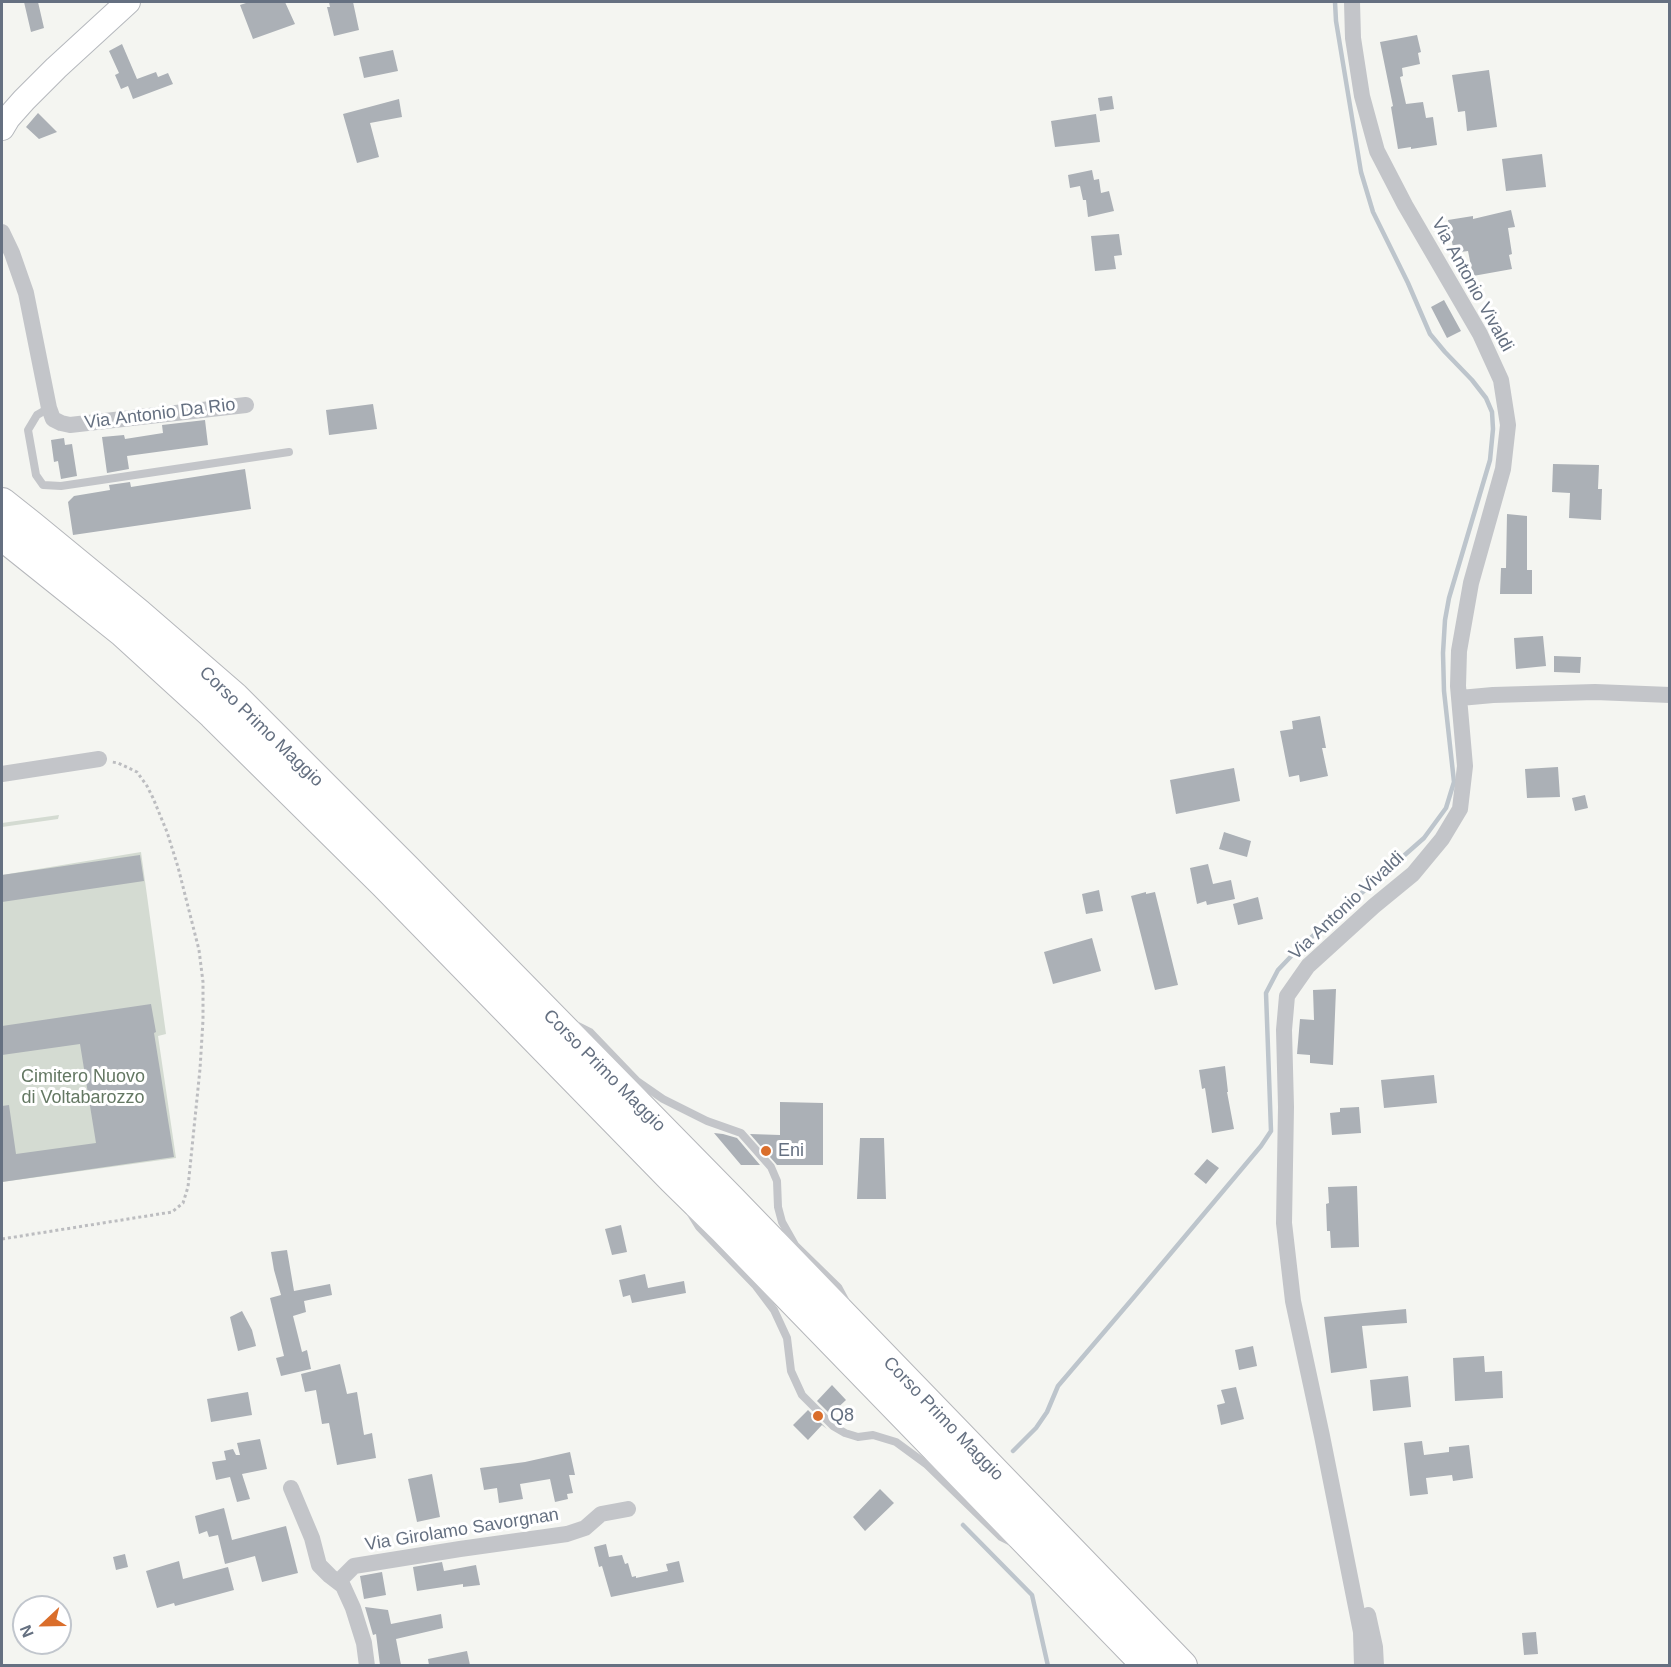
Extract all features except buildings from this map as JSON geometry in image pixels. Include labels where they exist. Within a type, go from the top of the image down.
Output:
[{"type":"highway","name":"Corso Primo Maggio","points":[[2,504],[234,697],[406,868],[1182,1665]]},
{"type":"highway","name":"Corso Primo Maggio","points":[[2,535],[122,632],[213,714],[385,884],[673,1179],[724,1228],[1147,1665]]},
{"type":"highway","points":[[1116,1596],[1169,1634],[1200,1665]]},
{"type":"street","points":[[2,128],[18,106],[56,68],[128,2]]},
{"type":"street","name":"Via Antonio Vivaldi","points":[[1352,2],[1353,38],[1362,96],[1377,151],[1405,205],[1480,334],[1501,380],[1508,425],[1503,469],[1471,584],[1459,651],[1465,766],[1460,809],[1442,840],[1413,874],[1308,966],[1287,996],[1284,1030],[1286,1107],[1284,1223],[1293,1300],[1361,1632],[1362,1665]]},
{"type":"street","points":[[2,232],[26,293],[49,408]]},
{"type":"street","name":"Via Antonio Da Rio","points":[[49,408],[53,419],[70,425],[246,405]]},
{"type":"street","points":[[1460,698],[1595,692],[1670,695]]},
{"type":"street","points":[[2,774],[99,759]]},
{"type":"street","points":[[291,1488],[312,1538],[319,1565],[343,1586],[353,1608],[364,1643],[367,1665]]},
{"type":"street","points":[[1332,1488],[1342,1503],[1350,1524],[1375,1647],[1376,1665]]},
{"type":"street","name":"Via Girolamo Savorgnan","points":[[338,1582],[354,1566],[567,1534],[585,1528],[601,1514],[628,1509]]},
{"type":"lane","points":[[49,408],[38,415],[28,430],[36,475],[43,485],[61,486],[289,452]]},
{"type":"lane","points":[[542,1008],[590,1032],[637,1081],[663,1099],[707,1121],[741,1133],[771,1167],[777,1181],[778,1207],[782,1222],[795,1245],[838,1287],[868,1342]]},
{"type":"lane","points":[[673,1179],[699,1227],[756,1286],[774,1310],[787,1338],[791,1371],[802,1395],[833,1426],[845,1433],[858,1437],[873,1434],[896,1442],[926,1464],[1001,1537],[1048,1562]]},
{"type":"path","points":[[2,1239],[172,1212],[183,1203],[188,1187],[203,1020],[203,982],[199,950],[167,832],[147,786],[136,772],[118,763],[99,759]]},
{"type":"green space","points":[[59,815],[58,819],[2,827],[2,823]]},
{"type":"green space","name":"Cimitero Nuovo di Voltabarozzo","points":[[141,852],[166,1034],[158,1036],[176,1158],[2,1182],[2,875]]},
{"type":"waterway","points":[[1013,1451],[1036,1428],[1047,1412],[1058,1386],[1261,1146],[1271,1131],[1266,993],[1278,970],[1298,949],[1424,838],[1446,808],[1454,782],[1444,691],[1445,620],[1449,598],[1490,460],[1492,412],[1486,398],[1472,380],[1430,334],[1373,212],[1361,172],[1336,21],[1335,2]]},
{"type":"waterway","points":[[963,1525],[1032,1595],[1048,1666]]},
{"type":"place","name":"Eni","points":[[766,1151]]},
{"type":"place","name":"Q8","points":[[818,1416]]}]
